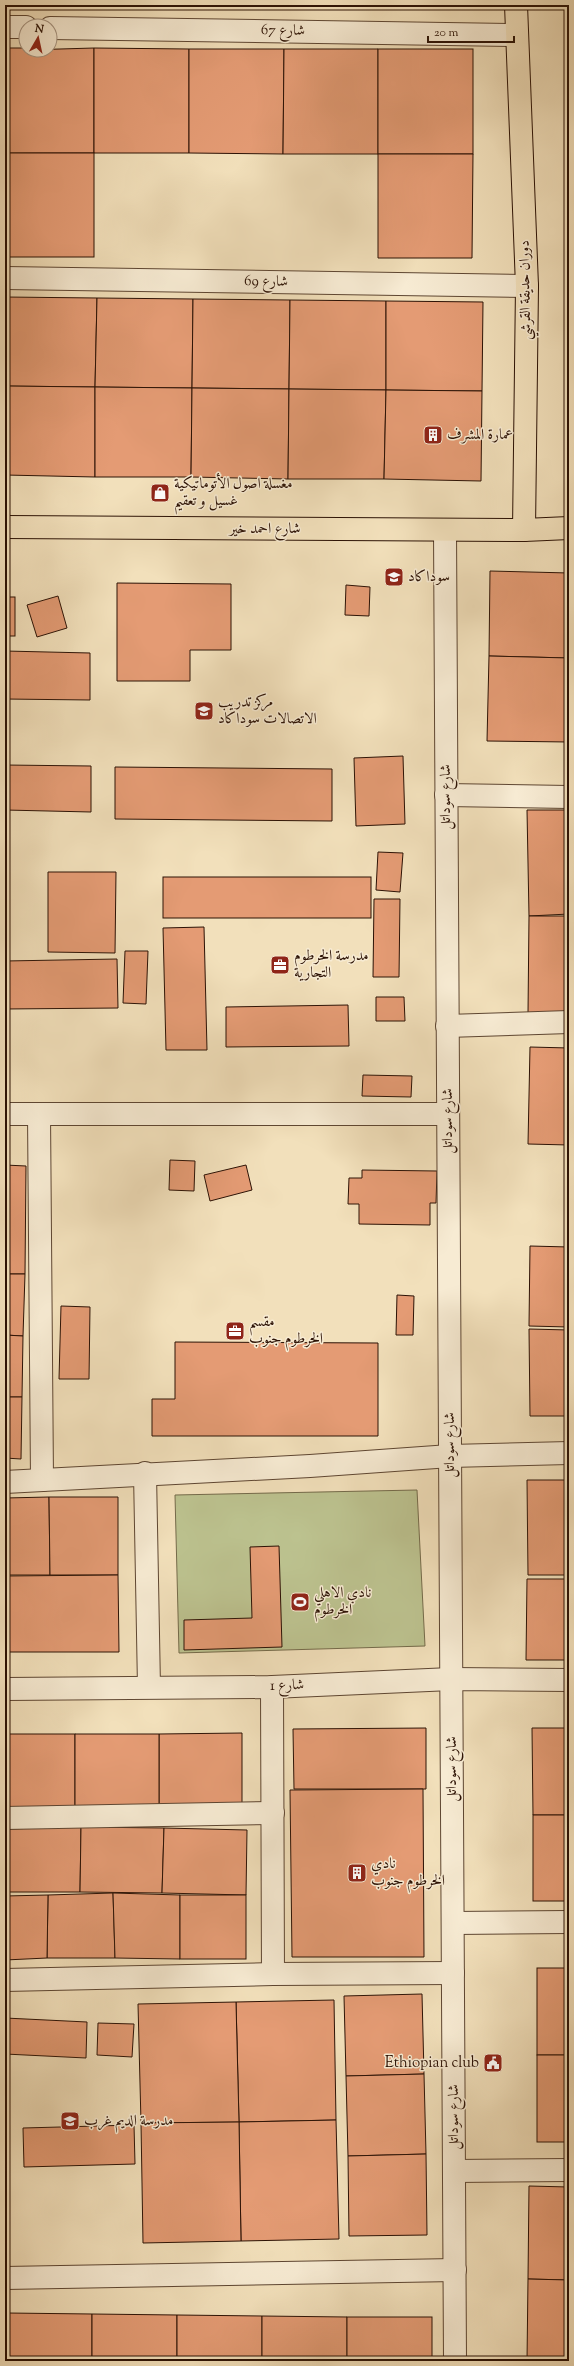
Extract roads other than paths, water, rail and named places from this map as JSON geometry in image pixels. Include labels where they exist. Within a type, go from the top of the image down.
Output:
[{"type":"main road","name":"دوران حديقة القرشي","points":[[516,5],[516,35],[528,286],[524,530]]},
{"type":"main road","name":"شارع احمد خير","points":[[5,527],[524,530]]},
{"type":"main road","points":[[524,530],[569,528]]},
{"type":"street","points":[[5,27],[18,27]]},
{"type":"street","name":"شارع 67","points":[[58,28],[516,35]]},
{"type":"street","name":"شارع 69","points":[[5,278],[528,286]]},
{"type":"street","name":"شارع سوداتل","points":[[445,530],[455,2361]]},
{"type":"street","points":[[446,795],[569,798]]},
{"type":"street","points":[[447,1026],[569,1022]]},
{"type":"street","points":[[5,1114],[448,1114]]},
{"type":"street","points":[[39,1114],[42,1480]]},
{"type":"street","points":[[5,1482],[310,1466],[450,1456],[569,1453]]},
{"type":"street","points":[[145,1474],[149,1687]]},
{"type":"street","name":"شارع 1","points":[[5,1689],[272,1687],[451,1679],[569,1680]]},
{"type":"street","points":[[272,1687],[273,1974]]},
{"type":"street","points":[[5,1818],[273,1813]]},
{"type":"street","points":[[453,1923],[569,1922]]},
{"type":"street","points":[[5,1980],[273,1974],[453,1973]]},
{"type":"street","points":[[454,2171],[569,2170]]},
{"type":"street","points":[[5,2278],[455,2270]]},
{"type":"place","name":"عمارة المشرف","points":[[433,435]]},
{"type":"place","name":"مغسلة اصول الأتوماتيكية غسيل و تعقيم","points":[[160,493]]},
{"type":"place","name":"سوداكاد","points":[[394,577]]},
{"type":"place","name":"مركز تدريب الاتصالات سوداكاد","points":[[204,711]]},
{"type":"place","name":"مدرسة الخرطوم التجارية","points":[[280,965]]},
{"type":"place","name":"مقسم الخرطوم جنوب","points":[[235,1331]]},
{"type":"place","name":"نادي الاهلي الخرطوم","points":[[300,1602]]},
{"type":"place","name":"نادي الخرطوم جنوب","points":[[357,1873]]},
{"type":"place","name":"Ethiopian club","points":[[493,2063]]},
{"type":"place","name":"مدرسة الديم غرب","points":[[70,2121]]}]
